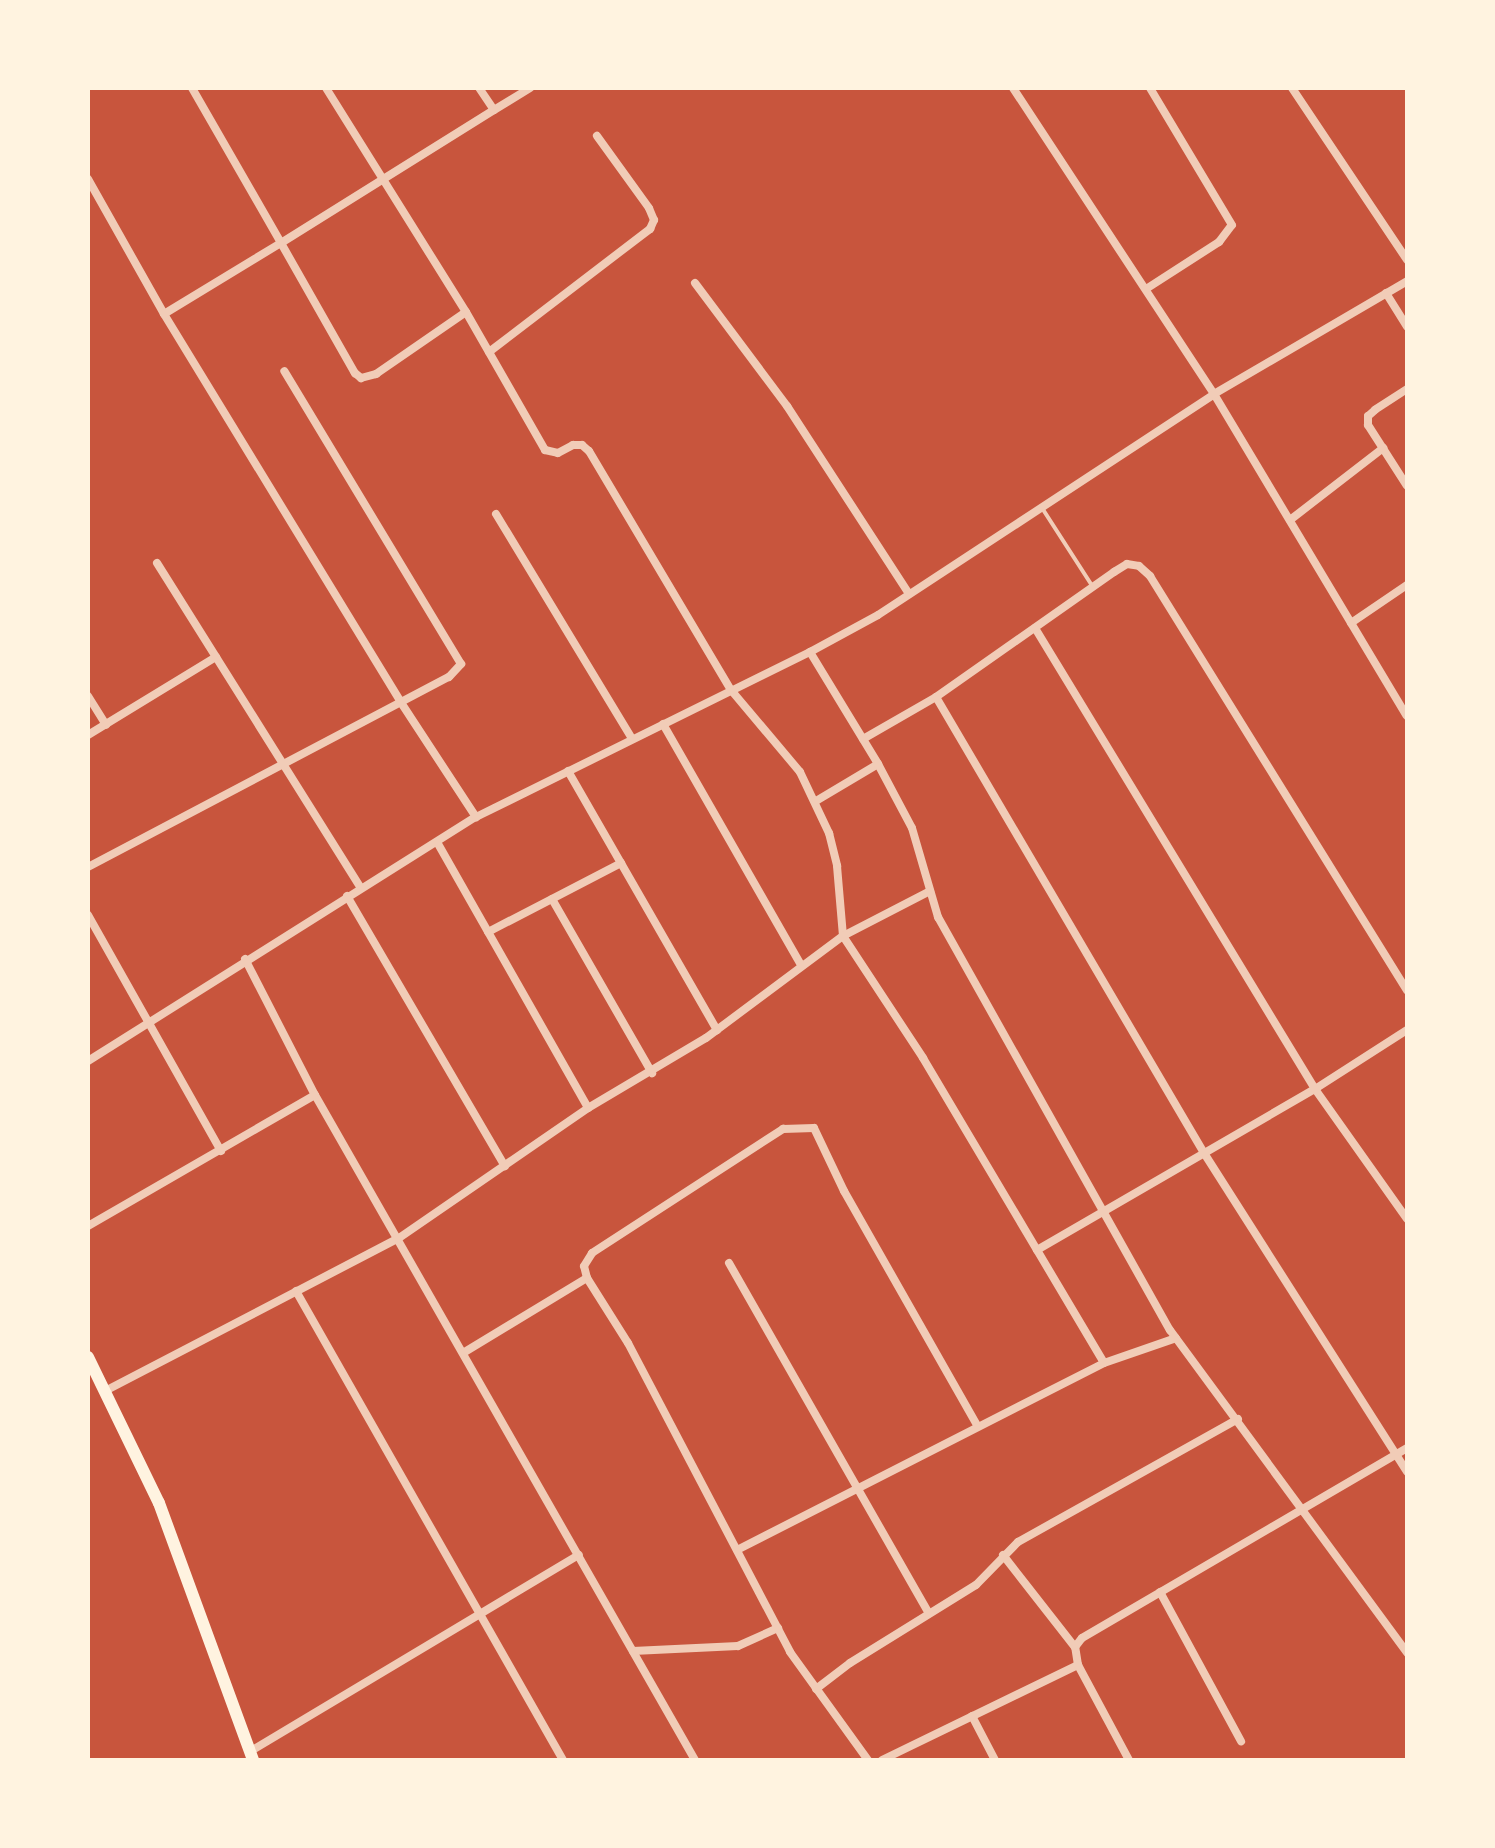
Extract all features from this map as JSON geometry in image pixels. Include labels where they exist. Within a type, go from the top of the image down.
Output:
[{"type":"main road","points":[[88,1357],[159,1503],[252,1756]]},
{"type":"street","points":[[192,88],[355,373],[361,378],[376,374],[466,312]]},
{"type":"street","points":[[326,88],[466,312],[545,450],[558,453],[573,445],[582,445],[589,451],[731,690],[800,772],[829,833],[837,866],[843,936],[923,1058],[1104,1363]]},
{"type":"street","points":[[479,88],[494,110]]},
{"type":"street","points":[[164,314],[530,88]]},
{"type":"street","points":[[1013,88],[1214,394],[1407,716]]},
{"type":"street","points":[[1146,289],[1219,242],[1232,225],[1150,88]]},
{"type":"street","points":[[1292,88],[1407,260]]},
{"type":"street","points":[[489,352],[650,229],[654,220],[649,208],[597,136]]},
{"type":"street","points":[[88,179],[164,314],[400,701],[476,817]]},
{"type":"street","points":[[88,1061],[245,959],[476,817],[810,652],[909,594],[1214,394],[1407,281]]},
{"type":"street","points":[[695,283],[787,406],[909,594]]},
{"type":"street","points":[[1386,293],[1407,327]]},
{"type":"street","points":[[88,867],[449,677],[461,664],[284,371]]},
{"type":"street","points":[[1407,389],[1368,416],[1368,425],[1407,486]]},
{"type":"street","points":[[1290,520],[1383,448]]},
{"type":"street","points":[[496,514],[632,739]]},
{"type":"street","points":[[157,563],[361,888]]},
{"type":"street","points":[[863,739],[936,697],[1127,564],[1139,566],[1150,576],[1407,991]]},
{"type":"street","points":[[1351,623],[1407,585]]},
{"type":"street","points":[[1035,628],[1315,1089],[1407,1219]]},
{"type":"street","points":[[810,652],[878,764],[912,828],[938,917],[1100,1211],[1176,1338],[1407,1653]]},
{"type":"street","points":[[88,735],[216,657]]},
{"type":"street","points":[[88,696],[106,725]]},
{"type":"street","points":[[936,697],[1204,1153],[1407,1472]]},
{"type":"street","points":[[663,724],[801,965]]},
{"type":"street","points":[[816,801],[878,764]]},
{"type":"street","points":[[568,771],[717,1030]]},
{"type":"street","points":[[437,842],[588,1108]]},
{"type":"street","points":[[488,932],[621,863]]},
{"type":"street","points":[[105,1391],[399,1238],[588,1108],[652,1073],[717,1030],[843,936],[930,891]]},
{"type":"street","points":[[347,896],[505,1166]]},
{"type":"street","points":[[552,899],[652,1073]]},
{"type":"street","points":[[88,915],[221,1151]]},
{"type":"street","points":[[245,959],[315,1095],[695,1760]]},
{"type":"street","points":[[1037,1250],[1315,1089],[1407,1030]]},
{"type":"street","points":[[88,1226],[315,1095]]},
{"type":"street","points":[[868,1760],[816,1689],[778,1628],[628,1343],[587,1278],[584,1266],[592,1253],[783,1129],[814,1128],[844,1191],[977,1425]]},
{"type":"street","points":[[729,1263],[929,1613]]},
{"type":"street","points":[[463,1353],[587,1278]]},
{"type":"street","points":[[296,1291],[563,1760]]},
{"type":"street","points":[[737,1550],[859,1490],[977,1425],[1104,1363],[1176,1338]]},
{"type":"street","points":[[816,1689],[850,1663],[976,1585],[1003,1555],[1044,1526],[1238,1419]]},
{"type":"street","points":[[1075,1647],[1082,1638],[1304,1511],[1407,1448]]},
{"type":"street","points":[[252,1756],[478,1614],[579,1555]]},
{"type":"street","points":[[1003,1555],[1075,1647],[1078,1665],[1129,1760]]},
{"type":"street","points":[[1160,1592],[1241,1741]]},
{"type":"street","points":[[633,1651],[738,1646],[778,1628]]},
{"type":"street","points":[[882,1760],[1078,1665]]},
{"type":"street","points":[[972,1716],[995,1760]]},
{"type":"lane","points":[[1042,508],[1093,587]]}]
